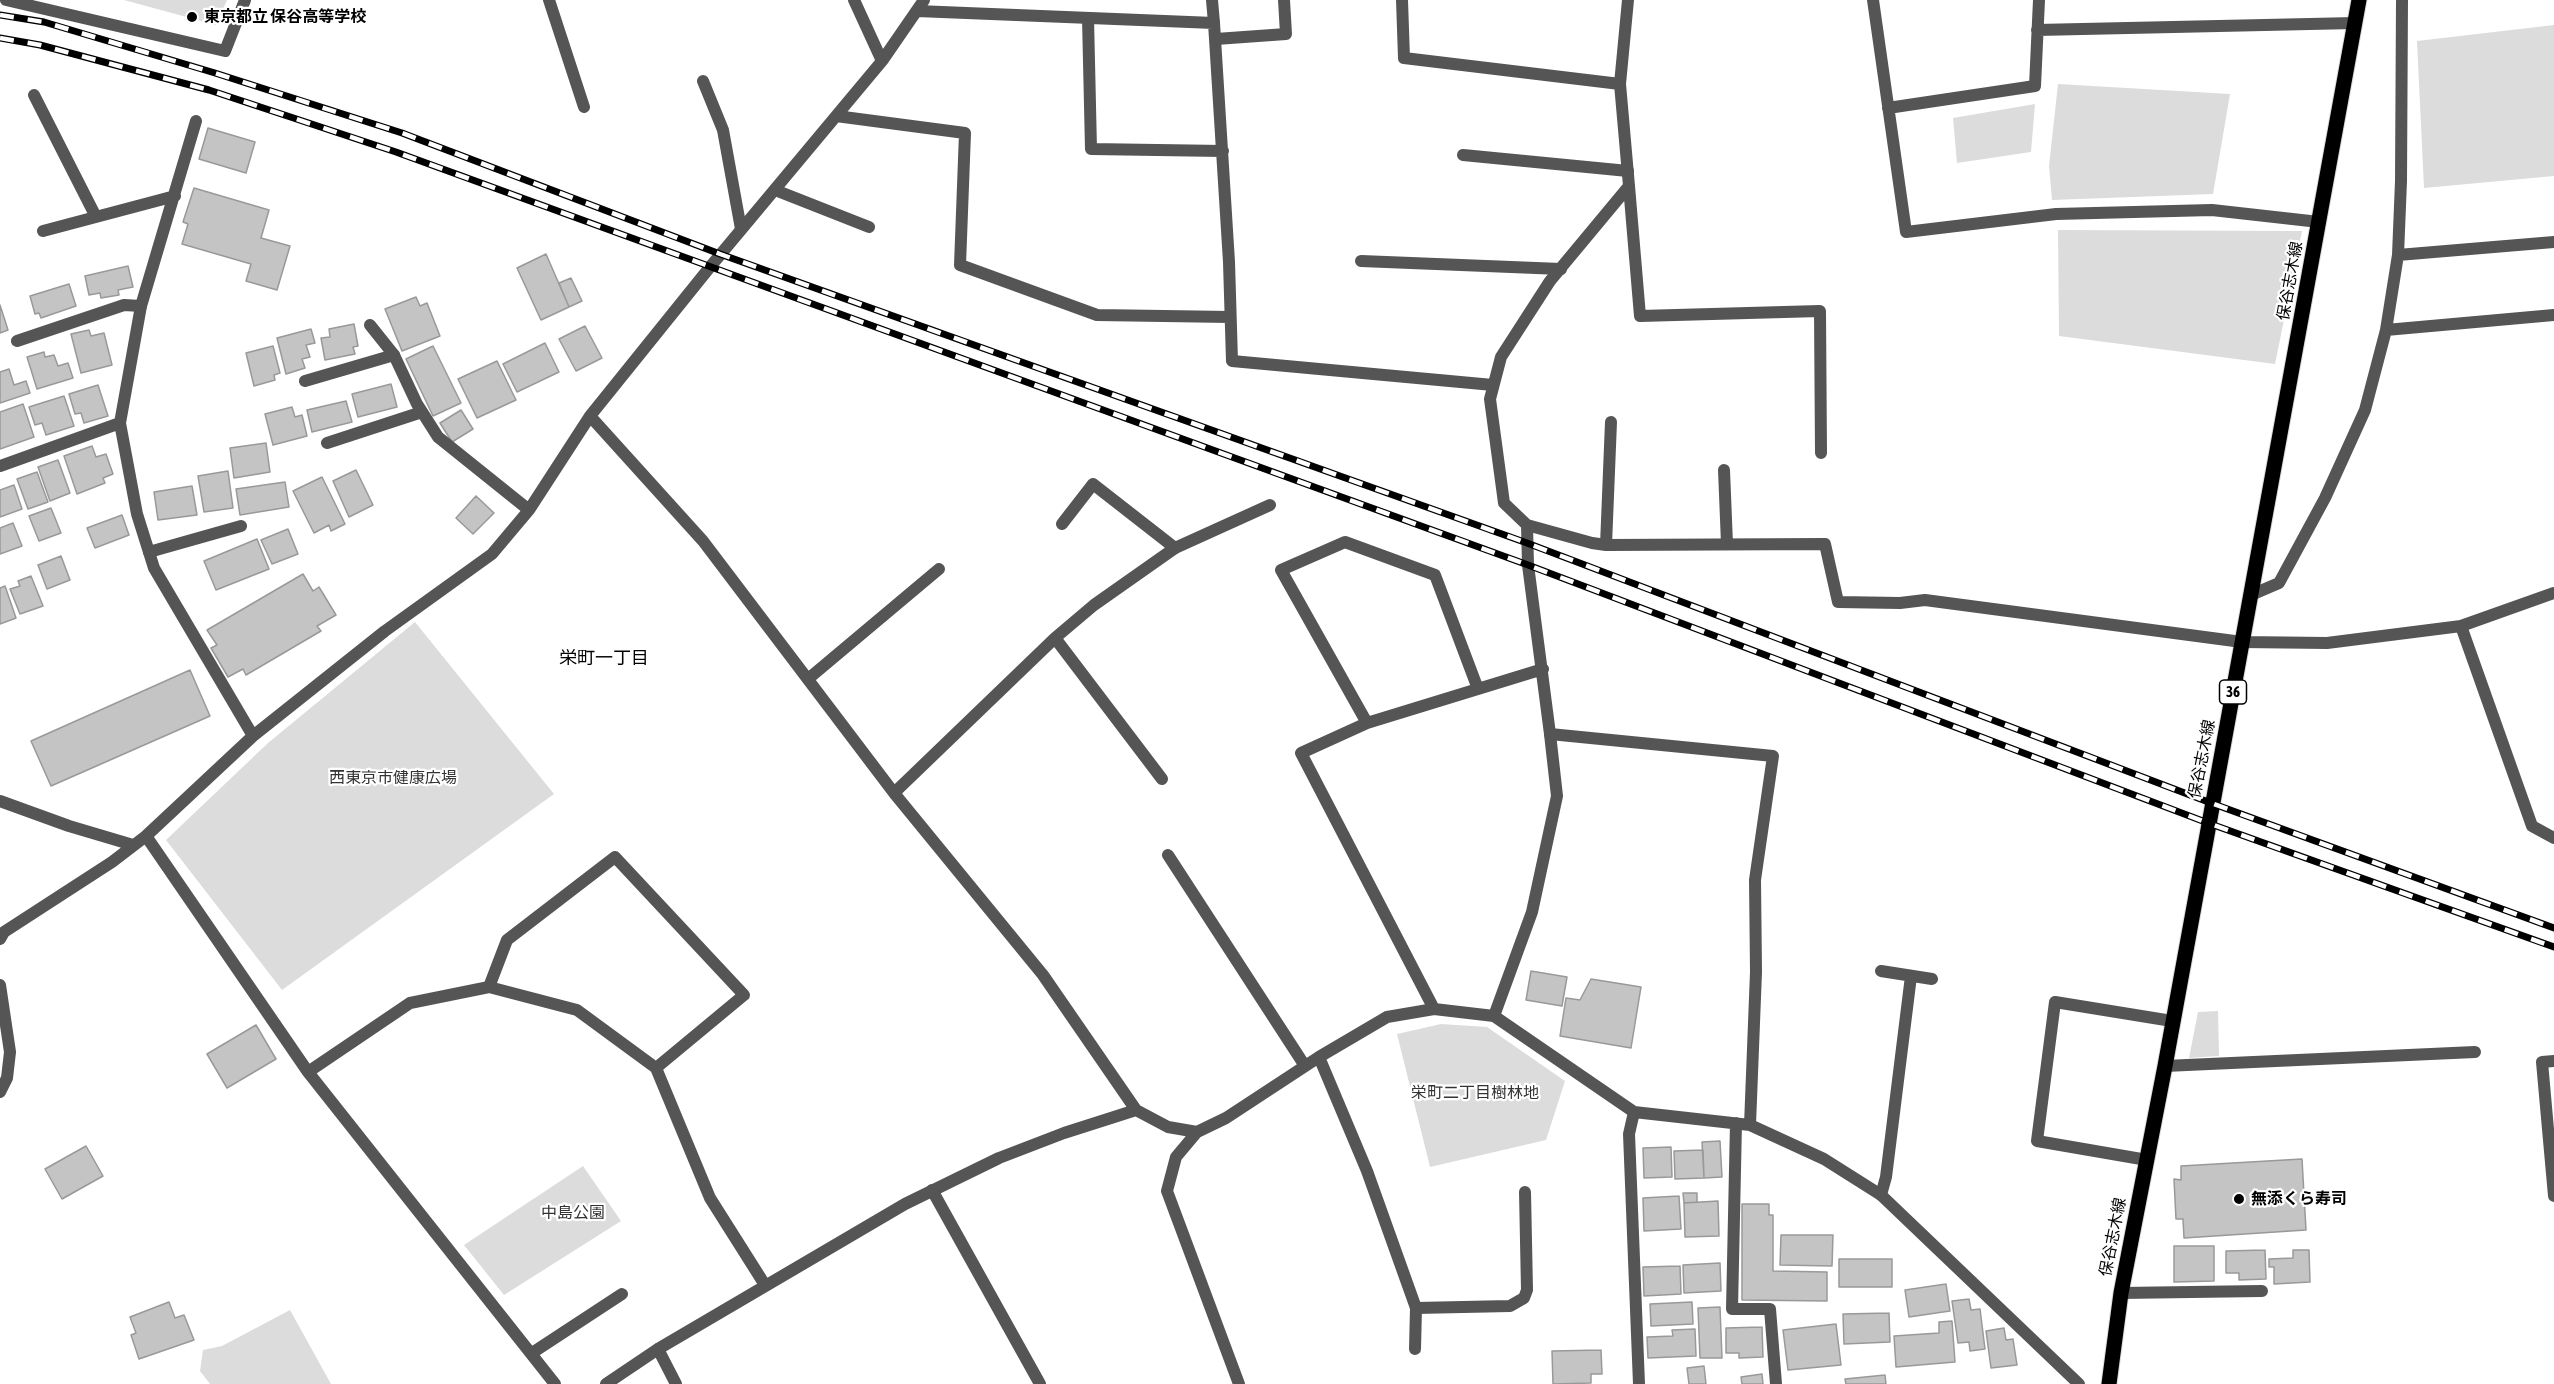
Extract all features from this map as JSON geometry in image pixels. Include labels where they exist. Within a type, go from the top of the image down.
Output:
[{"type":"main road","name":"保谷志木線","points":[[2109,1384],[2121,1293],[2165,1066],[2360,0]]},
{"type":"street","points":[[6,0],[225,51],[245,0]]},
{"type":"street","points":[[549,0],[584,107]]},
{"type":"street","points":[[854,0],[882,61]]},
{"type":"street","points":[[1212,0],[1223,151],[1232,361],[1493,385]]},
{"type":"street","points":[[1216,39],[1286,34],[1284,0]]},
{"type":"street","points":[[1402,0],[1404,58],[1620,84]]},
{"type":"street","points":[[1628,0],[1620,84],[1640,316],[1820,311],[1821,453]]},
{"type":"street","points":[[1873,0],[1905,232],[2056,214],[2212,210],[2319,222]]},
{"type":"street","points":[[1888,108],[2035,86],[2039,0]]},
{"type":"street","points":[[2251,595],[2279,583],[2325,498],[2365,410],[2386,330],[2398,255],[2401,181],[2402,0]]},
{"type":"street","points":[[0,939],[4,932],[112,862],[146,836],[253,736],[385,631],[492,554],[529,510],[590,416],[882,61],[921,5],[1088,18],[1215,23]]},
{"type":"street","points":[[1088,18],[1091,149],[1223,151]]},
{"type":"street","points":[[2037,30],[2355,23]]},
{"type":"street","points":[[703,81],[723,130],[741,230]]},
{"type":"street","points":[[34,95],[95,215]]},
{"type":"street","points":[[836,116],[965,133],[960,265],[1097,315],[1230,317]]},
{"type":"street","points":[[196,121],[141,306],[120,423],[137,514],[154,568],[253,736]]},
{"type":"street","points":[[1463,154],[1628,171]]},
{"type":"street","points":[[1629,186],[1561,269],[1501,357],[1490,399],[1504,503],[1527,525],[1606,545],[1825,544],[1838,602],[1900,603],[1925,600],[2242,642],[2327,643],[2461,626],[2554,593]]},
{"type":"street","points":[[775,190],[869,227]]},
{"type":"street","points":[[43,231],[95,215],[175,196]]},
{"type":"street","points":[[2398,255],[2554,242]]},
{"type":"street","points":[[1361,261],[1561,269]]},
{"type":"street","points":[[17,341],[124,305],[141,306]]},
{"type":"street","points":[[2386,330],[2554,315]]},
{"type":"street","points":[[370,324],[394,356],[422,412],[438,437],[529,510]]},
{"type":"street","points":[[304,381],[394,356]]},
{"type":"street","points":[[327,443],[422,412]]},
{"type":"street","points":[[590,416],[703,541],[894,793],[1042,975],[1136,1110],[1168,1127],[1197,1132]]},
{"type":"street","points":[[1606,545],[1611,422]]},
{"type":"street","points":[[0,466],[120,423]]},
{"type":"street","points":[[1724,470],[1726,544]]},
{"type":"street","points":[[1062,524],[1093,484],[1175,548]]},
{"type":"street","points":[[894,793],[1055,638],[1094,605],[1175,548],[1270,505]]},
{"type":"street","points":[[1494,1016],[1532,912],[1557,796],[1543,669],[1528,565],[1527,525]]},
{"type":"street","points":[[149,552],[241,526]]},
{"type":"street","points":[[1367,723],[1281,570],[1345,542],[1436,575],[1478,689]]},
{"type":"street","points":[[808,679],[939,569]]},
{"type":"street","points":[[2461,626],[2532,826],[2554,838]]},
{"type":"street","points":[[1055,638],[1162,778]]},
{"type":"street","points":[[1434,1009],[1301,753],[1367,723],[1543,669]]},
{"type":"street","points":[[1550,734],[1773,756],[1755,880],[1756,972],[1750,1125]]},
{"type":"street","points":[[0,801],[69,826],[133,844]]},
{"type":"street","points":[[146,836],[308,1072],[555,1384]]},
{"type":"street","points":[[1168,855],[1305,1066]]},
{"type":"street","points":[[489,987],[507,940],[615,857],[744,995],[656,1068]]},
{"type":"street","points":[[1881,971],[1932,979]]},
{"type":"street","points":[[1881,1195],[1886,1177],[1911,976]]},
{"type":"street","points":[[0,985],[10,1052],[7,1078],[0,1092]]},
{"type":"street","points":[[308,1072],[410,1003],[489,987],[577,1010],[656,1068],[710,1198],[765,1285]]},
{"type":"street","points":[[2147,1160],[2037,1141],[2055,1002],[2172,1021]]},
{"type":"street","points":[[1239,1384],[1167,1191],[1176,1157],[1197,1132],[1226,1118],[1319,1057],[1387,1017],[1434,1009],[1494,1016],[1634,1112],[1750,1125],[1824,1159],[1881,1195],[2079,1384]]},
{"type":"street","points":[[2165,1066],[2475,1052]]},
{"type":"street","points":[[1319,1057],[1367,1170],[1416,1308],[1415,1349]]},
{"type":"street","points":[[2554,1061],[2542,1062],[2554,1196]]},
{"type":"street","points":[[606,1384],[658,1349],[765,1285],[932,1190],[999,1158],[1053,1137],[1136,1110]]},
{"type":"street","points":[[1634,1112],[1629,1134],[1639,1384]]},
{"type":"street","points":[[1736,1123],[1732,1309],[1770,1309],[1776,1384]]},
{"type":"street","points":[[932,1190],[1040,1384]]},
{"type":"street","points":[[1416,1308],[1510,1306],[1524,1298],[1527,1290],[1525,1192]]},
{"type":"street","points":[[2121,1293],[2262,1291]]},
{"type":"street","points":[[532,1353],[622,1294]]},
{"type":"street","points":[[658,1349],[676,1384]]},
{"type":"green space","points":[[124,0],[227,0],[216,25]]},
{"type":"green space","points":[[2554,25],[2554,176],[2424,188],[2417,41]]},
{"type":"green space","points":[[2058,84],[2230,94],[2213,194],[2052,200],[2049,166]]},
{"type":"green space","points":[[2035,104],[2031,152],[1957,163],[1953,118]]},
{"type":"green space","points":[[2058,230],[2302,231],[2275,364],[2059,336]]},
{"type":"green space","name":"西東京市健康広場","points":[[415,622],[554,794],[282,990],[166,840],[268,743]]},
{"type":"green space","points":[[2218,1011],[2219,1056],[2189,1058],[2198,1012]]},
{"type":"green space","name":"栄町二丁目樹林地","points":[[1441,1024],[1487,1027],[1565,1081],[1546,1140],[1430,1167],[1397,1034]]},
{"type":"green space","name":"中島公園","points":[[583,1166],[621,1221],[504,1295],[464,1245]]},
{"type":"green space","points":[[290,1310],[331,1384],[210,1384],[200,1371],[203,1350],[222,1346]]},
{"type":"building","points":[[208,128],[255,142],[246,173],[199,159]]},
{"type":"building","points":[[194,188],[269,210],[261,238],[290,246],[277,290],[246,281],[251,264],[182,244],[188,224],[183,222]]},
{"type":"building","points":[[546,254],[569,307],[541,320],[517,268]]},
{"type":"building","points":[[128,266],[133,287],[118,290],[119,295],[101,298],[100,293],[89,295],[85,276]]},
{"type":"building","points":[[571,278],[582,301],[569,307],[559,283]]},
{"type":"building","points":[[69,284],[76,306],[41,318],[39,313],[35,314],[30,296]]},
{"type":"building","points":[[416,297],[420,306],[427,303],[440,336],[402,351],[385,309]]},
{"type":"building","points":[[0,305],[8,330],[0,333]]},
{"type":"building","points":[[354,324],[358,346],[353,347],[355,354],[325,360],[321,338],[330,337],[329,329]]},
{"type":"building","points":[[585,326],[602,358],[576,371],[559,339]]},
{"type":"building","points":[[311,329],[315,343],[306,345],[310,357],[302,359],[305,368],[286,374],[277,338]]},
{"type":"building","points":[[89,330],[91,336],[104,333],[112,365],[81,373],[71,334]]},
{"type":"building","points":[[545,343],[559,372],[517,392],[503,364]]},
{"type":"building","points":[[273,346],[280,373],[274,375],[275,380],[254,386],[246,353]]},
{"type":"building","points":[[433,346],[461,403],[433,416],[406,359]]},
{"type":"building","points":[[44,352],[45,357],[54,355],[58,366],[68,363],[73,378],[37,389],[27,357]]},
{"type":"building","points":[[497,361],[516,400],[477,418],[458,379]]},
{"type":"building","points":[[9,369],[14,385],[26,381],[30,393],[0,403],[0,372]]},
{"type":"building","points":[[391,384],[397,407],[358,417],[352,394]]},
{"type":"building","points":[[98,385],[108,416],[84,423],[81,413],[75,414],[69,394]]},
{"type":"building","points":[[64,396],[74,426],[46,435],[42,423],[35,425],[29,407]]},
{"type":"building","points":[[346,401],[352,422],[312,432],[307,410]]},
{"type":"building","points":[[23,404],[34,437],[0,449],[0,412]]},
{"type":"building","points":[[292,407],[295,417],[302,415],[307,436],[273,445],[265,414]]},
{"type":"building","points":[[461,410],[473,429],[452,442],[440,423]]},
{"type":"building","points":[[266,443],[270,472],[234,478],[230,448]]},
{"type":"building","points":[[92,446],[96,457],[106,454],[113,474],[103,478],[105,483],[77,494],[64,456]]},
{"type":"building","points":[[58,460],[70,493],[50,501],[38,467]]},
{"type":"building","points":[[356,470],[373,505],[349,517],[333,481]]},
{"type":"building","points":[[228,471],[233,508],[204,512],[198,476]]},
{"type":"building","points":[[37,472],[48,502],[28,509],[17,479]]},
{"type":"building","points":[[322,477],[345,524],[331,531],[329,525],[314,533],[293,491]]},
{"type":"building","points":[[285,482],[289,507],[240,515],[236,489]]},
{"type":"building","points":[[14,485],[22,509],[0,517],[0,490]]},
{"type":"building","points":[[192,486],[197,515],[158,520],[154,492]]},
{"type":"building","points":[[476,496],[494,513],[473,534],[456,518]]},
{"type":"building","points":[[51,508],[61,533],[39,541],[29,516]]},
{"type":"building","points":[[122,515],[129,535],[95,548],[87,528]]},
{"type":"building","points":[[13,523],[22,546],[0,554],[0,528]]},
{"type":"building","points":[[288,529],[298,554],[272,564],[261,540]]},
{"type":"building","points":[[257,539],[269,569],[216,590],[204,561]]},
{"type":"building","points":[[61,556],[70,580],[47,589],[38,565]]},
{"type":"building","points":[[303,574],[313,591],[319,587],[336,615],[317,626],[321,631],[246,675],[243,669],[228,677],[211,648],[217,645],[207,630]]},
{"type":"building","points":[[31,576],[43,606],[20,614],[10,589],[20,586],[18,581]]},
{"type":"building","points":[[5,586],[16,618],[0,624],[0,588]]},
{"type":"building","points":[[190,670],[210,716],[51,786],[31,741]]},
{"type":"building","points":[[1531,971],[1567,977],[1562,1006],[1526,1000]]},
{"type":"building","points":[[1591,979],[1641,987],[1631,1048],[1560,1036],[1566,998],[1580,1000]]},
{"type":"building","points":[[256,1025],[276,1059],[227,1088],[207,1054]]},
{"type":"building","points":[[1720,1141],[1722,1177],[1704,1178],[1702,1142]]},
{"type":"building","points":[[86,1146],[103,1176],[62,1199],[45,1169]]},
{"type":"building","points":[[1671,1147],[1672,1177],[1644,1178],[1643,1148]]},
{"type":"building","points":[[1703,1150],[1704,1178],[1675,1179],[1674,1151]]},
{"type":"building","name":"無添くら寿司","points":[[2302,1159],[2306,1230],[2184,1238],[2183,1219],[2176,1219],[2174,1179],[2181,1180],[2181,1166]]},
{"type":"building","points":[[1683,1193],[1697,1193],[1697,1202],[1684,1203]]},
{"type":"building","points":[[1679,1196],[1681,1229],[1644,1231],[1643,1198]]},
{"type":"building","points":[[1718,1201],[1719,1236],[1685,1237],[1684,1203]]},
{"type":"building","points":[[1742,1204],[1769,1204],[1769,1215],[1773,1215],[1773,1271],[1827,1272],[1827,1301],[1742,1300]]},
{"type":"building","points":[[1781,1235],[1833,1235],[1832,1266],[1780,1265]]},
{"type":"building","points":[[2174,1246],[2214,1246],[2214,1281],[2174,1282]]},
{"type":"building","points":[[2265,1250],[2266,1279],[2239,1280],[2239,1273],[2226,1273],[2226,1251]]},
{"type":"building","points":[[2293,1250],[2309,1250],[2310,1282],[2274,1284],[2274,1267],[2269,1267],[2269,1259],[2293,1258]]},
{"type":"building","points":[[1839,1259],[1892,1259],[1892,1287],[1839,1287]]},
{"type":"building","points":[[1720,1263],[1721,1291],[1684,1293],[1683,1265]]},
{"type":"building","points":[[1680,1266],[1681,1294],[1644,1296],[1643,1267]]},
{"type":"building","points":[[1946,1284],[1950,1311],[1909,1317],[1905,1290]]},
{"type":"building","points":[[1969,1299],[1971,1310],[1980,1309],[1985,1349],[1970,1351],[1969,1342],[1958,1343],[1952,1301]]},
{"type":"building","points":[[169,1302],[175,1318],[184,1315],[194,1340],[139,1359],[131,1335],[136,1333],[130,1317]]},
{"type":"building","points":[[1692,1302],[1693,1324],[1651,1326],[1650,1304]]},
{"type":"building","points":[[1720,1307],[1722,1358],[1700,1358],[1698,1308]]},
{"type":"building","points":[[1889,1313],[1890,1342],[1844,1344],[1843,1314]]},
{"type":"building","points":[[1952,1321],[1955,1362],[1896,1367],[1894,1336],[1939,1333],[1939,1322]]},
{"type":"building","points":[[1836,1324],[1841,1365],[1788,1370],[1783,1330]]},
{"type":"building","points":[[1762,1327],[1763,1357],[1739,1358],[1739,1353],[1726,1353],[1726,1328]]},
{"type":"building","points":[[2004,1328],[2006,1340],[2013,1339],[2017,1365],[1991,1368],[1986,1331]]},
{"type":"building","points":[[1695,1329],[1696,1356],[1648,1358],[1647,1337],[1673,1336],[1672,1330]]},
{"type":"building","points":[[1601,1350],[1602,1374],[1591,1374],[1591,1383],[1553,1384],[1552,1351]]},
{"type":"building","points":[[1704,1366],[1706,1384],[1689,1384],[1687,1368]]},
{"type":"building","points":[[1762,1374],[1763,1384],[1742,1384],[1741,1377]]},
{"type":"building","points":[[1885,1375],[1886,1384],[1846,1384],[1845,1379]]},
{"type":"railway","points":[[0,15],[44,22],[215,73],[402,133],[720,254],[1527,543],[2211,803],[2554,928]]},
{"type":"railway","points":[[0,38],[40,45],[209,90],[396,152],[1528,565],[2208,823],[2554,947]]},
{"type":"place","name":"東京都立 保谷高等学校","points":[[192,17]]},
{"type":"place","name":"無添くら寿司","points":[[2239,1199]]},
{"type":"district","name":"栄町一丁目","points":[[604,658]]}]
